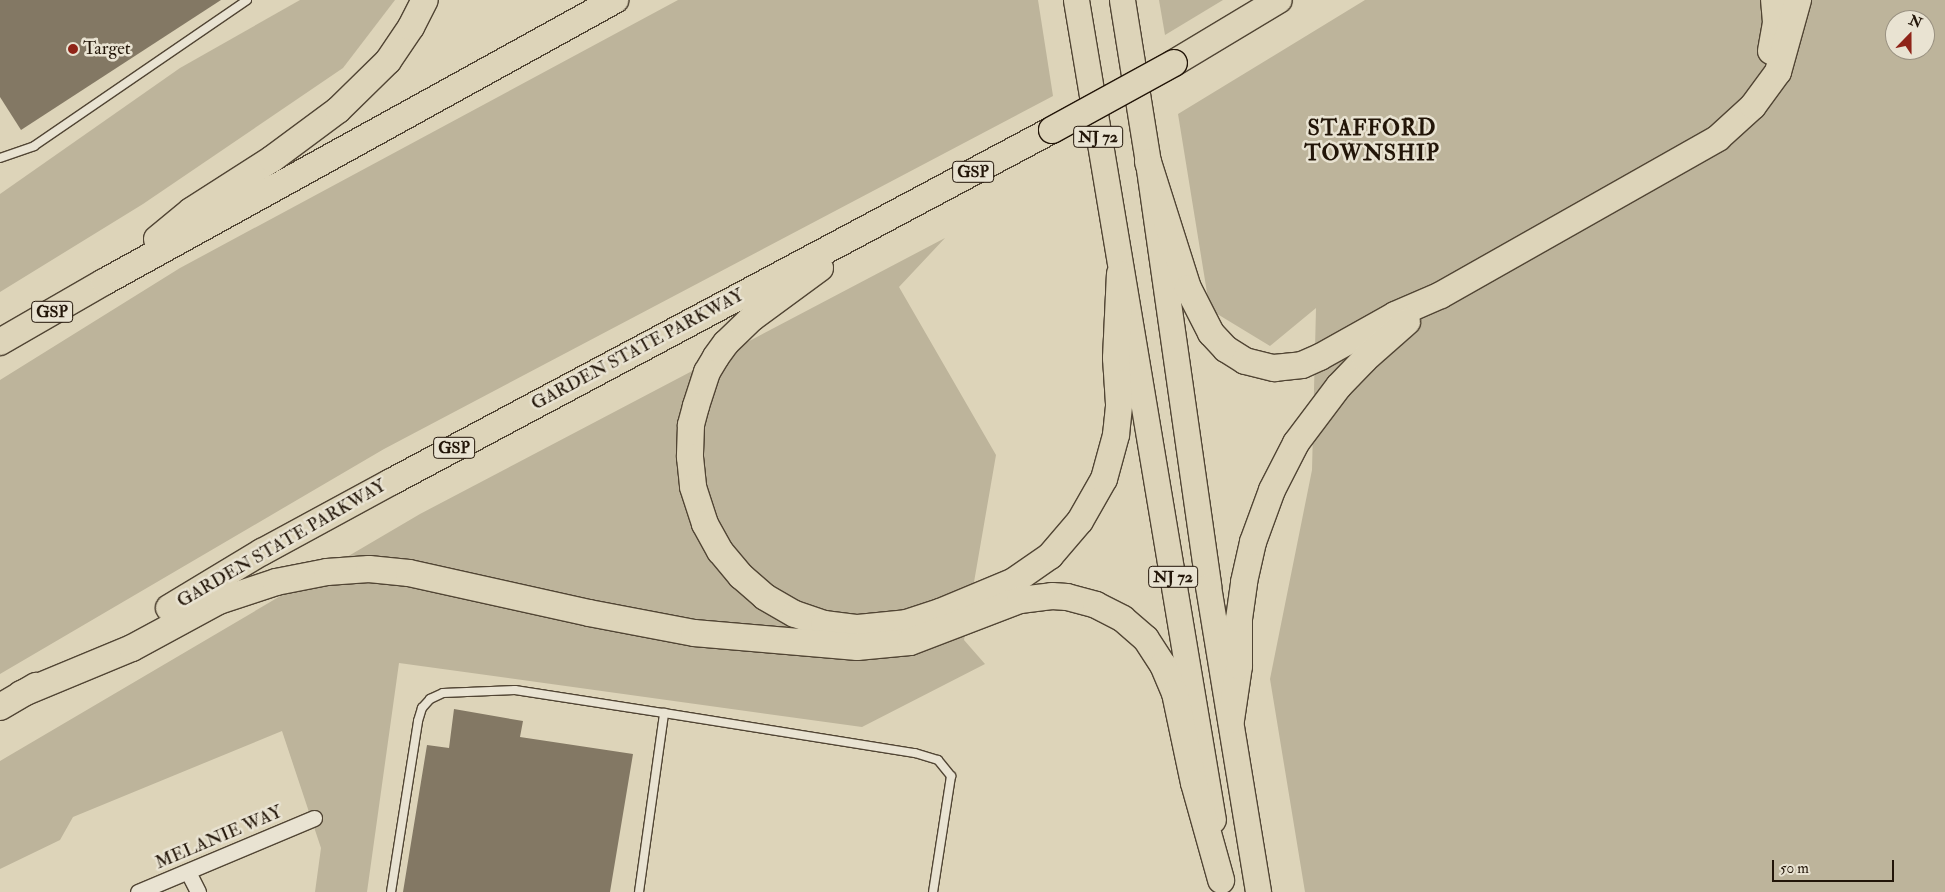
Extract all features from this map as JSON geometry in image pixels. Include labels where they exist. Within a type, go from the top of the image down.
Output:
[{"type":"highway","points":[[104,282],[191,211],[272,159],[338,110],[388,61],[411,27],[425,0]]},
{"type":"highway","name":"GSP","points":[[0,342],[104,282],[615,0]]},
{"type":"highway","name":"NJ 72","points":[[1076,0],[1120,274],[1207,776],[1222,886]]},
{"type":"highway","name":"NJ 72","points":[[1122,0],[1148,162],[1208,586],[1258,892]]},
{"type":"highway","name":"GARDEN STATE PARKWAY","points":[[10,701],[271,548],[1052,130],[1174,63],[1279,0]]},
{"type":"highway","points":[[1753,106],[1774,39],[1776,22],[1774,0]]},
{"type":"highway","points":[[1148,162],[1188,288],[1198,313],[1218,342],[1245,361],[1274,368],[1302,364],[1320,357],[1395,315],[1441,295],[1706,146],[1730,129],[1753,106],[1778,72],[1798,0]]},
{"type":"highway","points":[[894,214],[737,331],[726,343],[707,372],[692,425],[690,457],[694,487],[705,524],[720,551],[741,576],[765,597],[795,614],[824,624],[858,628],[890,626],[940,612],[1021,577],[1050,556],[1066,540],[1097,493],[1110,464],[1116,435],[1119,404],[1116,358],[1120,274]]},
{"type":"highway","points":[[1231,720],[1239,666],[1239,619],[1244,582],[1259,524],[1280,473],[1301,436],[1338,386],[1377,348],[1441,295]]},
{"type":"highway","points":[[10,701],[132,648],[219,601],[276,582],[327,572],[369,570],[409,573],[589,613],[678,630],[760,640],[857,647],[910,642],[1020,600],[1052,596],[1068,597],[1096,605],[1123,619],[1146,639],[1163,665],[1174,693],[1194,783],[1222,886]]},
{"type":"street","name":"MELANIE WAY","points":[[138,892],[314,818]]},
{"type":"street","points":[[188,872],[198,892]]},
{"type":"lane","points":[[0,158],[34,146],[247,0]]},
{"type":"lane","points":[[391,892],[418,721],[422,708],[430,699],[443,693],[515,690],[915,753],[938,760],[951,776],[933,892]]},
{"type":"lane","points":[[639,892],[664,713]]},
{"type":"shaded area","points":[[300,0],[395,0],[343,68],[143,204],[0,292],[0,194],[180,68]]},
{"type":"shaded area","points":[[678,0],[1038,0],[1053,96],[384,449],[0,674],[0,380],[180,268]]},
{"type":"shaded area","points":[[1159,0],[1223,0],[1165,35]]},
{"type":"shaded area","points":[[1365,0],[1945,0],[1945,892],[1305,892],[1270,679],[1312,470],[1316,308],[1270,346],[1214,312],[1209,305],[1178,114]]},
{"type":"shaded area","points":[[945,238],[899,287],[996,455],[964,640],[985,664],[862,727],[399,663],[367,892],[315,892],[321,848],[282,731],[73,817],[60,840],[0,869],[0,761],[420,514]]},
{"type":"building","name":"Target","points":[[0,0],[221,0],[21,130],[0,97]]},
{"type":"building","points":[[454,709],[523,721],[520,737],[633,754],[610,892],[403,892],[427,745],[449,748]]},
{"type":"place","name":"Target","points":[[73,49]]},
{"type":"district","name":"STAFFORD TOWNSHIP","points":[[1372,140]]}]
